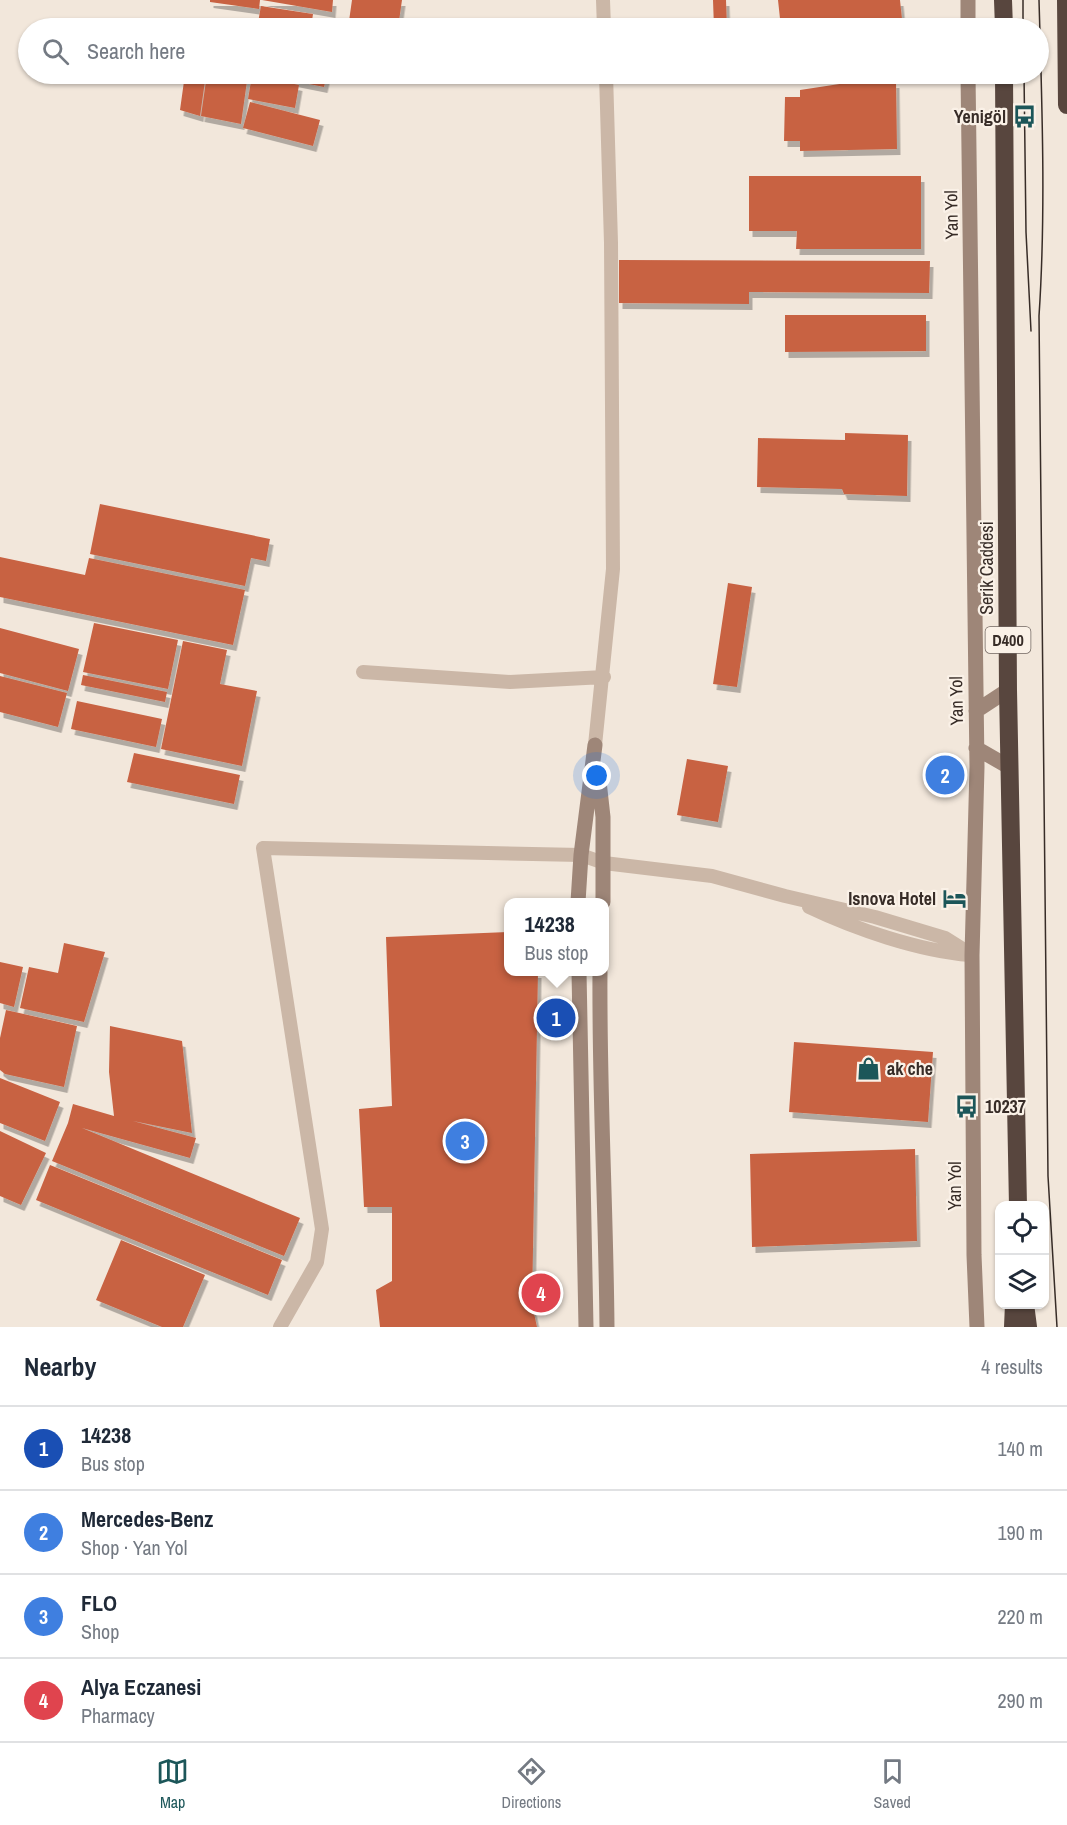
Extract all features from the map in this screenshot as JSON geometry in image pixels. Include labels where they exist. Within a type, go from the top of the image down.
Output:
[{"type":"highway","points":[[1003,0],[1004,18]]},
{"type":"highway","points":[[1066,0],[1067,105]]},
{"type":"highway","name":"Serik Caddesi","points":[[1004,84],[1008,690],[1017,1201]]},
{"type":"highway","points":[[1013,1327],[1014,1309]]},
{"type":"highway","points":[[1026,1309],[1028,1327]]},
{"type":"street","points":[[603,0],[604,18]]},
{"type":"street","points":[[968,0],[968,18]]},
{"type":"street","points":[[578,898],[581,855],[604,677],[613,569],[611,243],[606,84]]},
{"type":"street","name":"Yan Yol","points":[[968,84],[976,711],[972,955],[974,1255],[977,1327]]},
{"type":"street","points":[[363,672],[510,682],[604,677]]},
{"type":"street","points":[[976,711],[1008,690]]},
{"type":"street","points":[[595,746],[603,817],[603,898]]},
{"type":"street","points":[[976,748],[1009,767]]},
{"type":"street","points":[[280,1327],[316,1262],[322,1229],[263,848],[581,855],[604,862],[712,876],[875,917],[945,938],[972,955]]},
{"type":"street","points":[[579,976],[586,1327]]},
{"type":"street","points":[[600,976],[607,1327]]},
{"type":"building","points":[[210,0],[260,0],[259,9],[210,2]]},
{"type":"building","points":[[262,0],[333,0],[332,12]]},
{"type":"building","points":[[352,0],[402,0],[399,18],[349,18]]},
{"type":"building","points":[[713,0],[726,0],[727,18],[714,18]]},
{"type":"building","points":[[778,0],[900,0],[902,18],[780,18]]},
{"type":"building","points":[[261,6],[313,14],[312,18],[259,18]]},
{"type":"building","points":[[184,84],[205,84],[200,116],[180,110]]},
{"type":"building","points":[[206,84],[247,84],[241,124],[201,116]]},
{"type":"building","points":[[250,84],[299,85],[295,108],[248,99]]},
{"type":"building","points":[[309,84],[325,84],[324,87]]},
{"type":"building","points":[[839,84],[896,84],[897,149],[800,151],[800,141],[784,141],[785,97],[800,97],[800,90]]},
{"type":"building","points":[[250,102],[320,120],[313,146],[243,128]]},
{"type":"building","points":[[749,176],[921,176],[921,249],[796,249],[797,231],[749,231]]},
{"type":"building","points":[[619,260],[930,261],[929,293],[749,292],[749,304],[619,303]]},
{"type":"building","points":[[785,315],[926,315],[926,351],[785,352]]},
{"type":"building","points":[[845,433],[908,435],[907,496],[844,494],[842,489],[757,487],[758,438],[845,440]]},
{"type":"building","points":[[100,504],[270,539],[266,561],[251,558],[245,586],[90,554]]},
{"type":"building","points":[[0,557],[85,575],[89,558],[245,590],[233,645],[0,597]]},
{"type":"building","points":[[728,583],[752,587],[737,687],[713,684]]},
{"type":"building","points":[[94,623],[178,640],[168,689],[83,672]]},
{"type":"building","points":[[0,628],[79,649],[68,691],[0,673]]},
{"type":"building","points":[[183,641],[227,650],[220,684],[257,691],[242,766],[161,749]]},
{"type":"building","points":[[83,675],[167,692],[165,702],[81,685]]},
{"type":"building","points":[[0,676],[67,693],[58,727],[0,712]]},
{"type":"building","points":[[77,701],[162,719],[156,747],[71,729]]},
{"type":"building","points":[[134,753],[240,775],[234,804],[127,782]]},
{"type":"building","points":[[687,759],[728,766],[718,822],[677,815]]},
{"type":"building","points":[[504,932],[504,976],[538,976],[532,1304],[537,1327],[380,1327],[376,1290],[392,1281],[392,1207],[364,1207],[359,1109],[392,1106],[386,937]]},
{"type":"building","points":[[64,943],[105,952],[84,1022],[20,1008],[29,967],[58,973]]},
{"type":"building","points":[[0,962],[23,967],[14,1007],[0,1003]]},
{"type":"building","points":[[6,1010],[77,1026],[64,1087],[5,1074],[0,1070],[0,1038]]},
{"type":"building","points":[[110,1026],[182,1041],[192,1133],[133,1121],[196,1138],[190,1158],[82,1128],[300,1218],[284,1256],[52,1161],[68,1123],[73,1104],[114,1116],[109,1072]]},
{"type":"building","points":[[794,1042],[933,1052],[928,1122],[789,1112]]},
{"type":"building","points":[[0,1078],[60,1102],[45,1141],[0,1123]]},
{"type":"building","points":[[0,1131],[46,1153],[21,1205],[0,1196]]},
{"type":"building","points":[[915,1149],[917,1241],[752,1247],[750,1154]]},
{"type":"building","points":[[50,1165],[282,1260],[268,1295],[36,1200]]},
{"type":"building","points":[[121,1240],[205,1275],[183,1327],[162,1327],[96,1300]]},
{"type":"tram line","points":[[1023,0],[1023,18]]},
{"type":"tram line","points":[[1039,0],[1039,18]]},
{"type":"tram line","points":[[1024,84],[1026,232],[1031,331]]},
{"type":"tram line","points":[[1041,84],[1043,158],[1039,316],[1048,1176],[1057,1327]]},
{"type":"place","name":"Yenigöl","points":[[1024,116]]},
{"type":"place","name":"Mercedes-Benz","points":[[945,775]]},
{"type":"place","name":"Isnova Hotel","points":[[954,898]]},
{"type":"place","name":"14238","points":[[556,1018]]},
{"type":"place","name":"ak che","points":[[869,1068]]},
{"type":"place","name":"10237","points":[[967,1106]]},
{"type":"place","name":"FLO","points":[[465,1141]]},
{"type":"place","name":"Alya Eczanesi","points":[[541,1293]]}]
